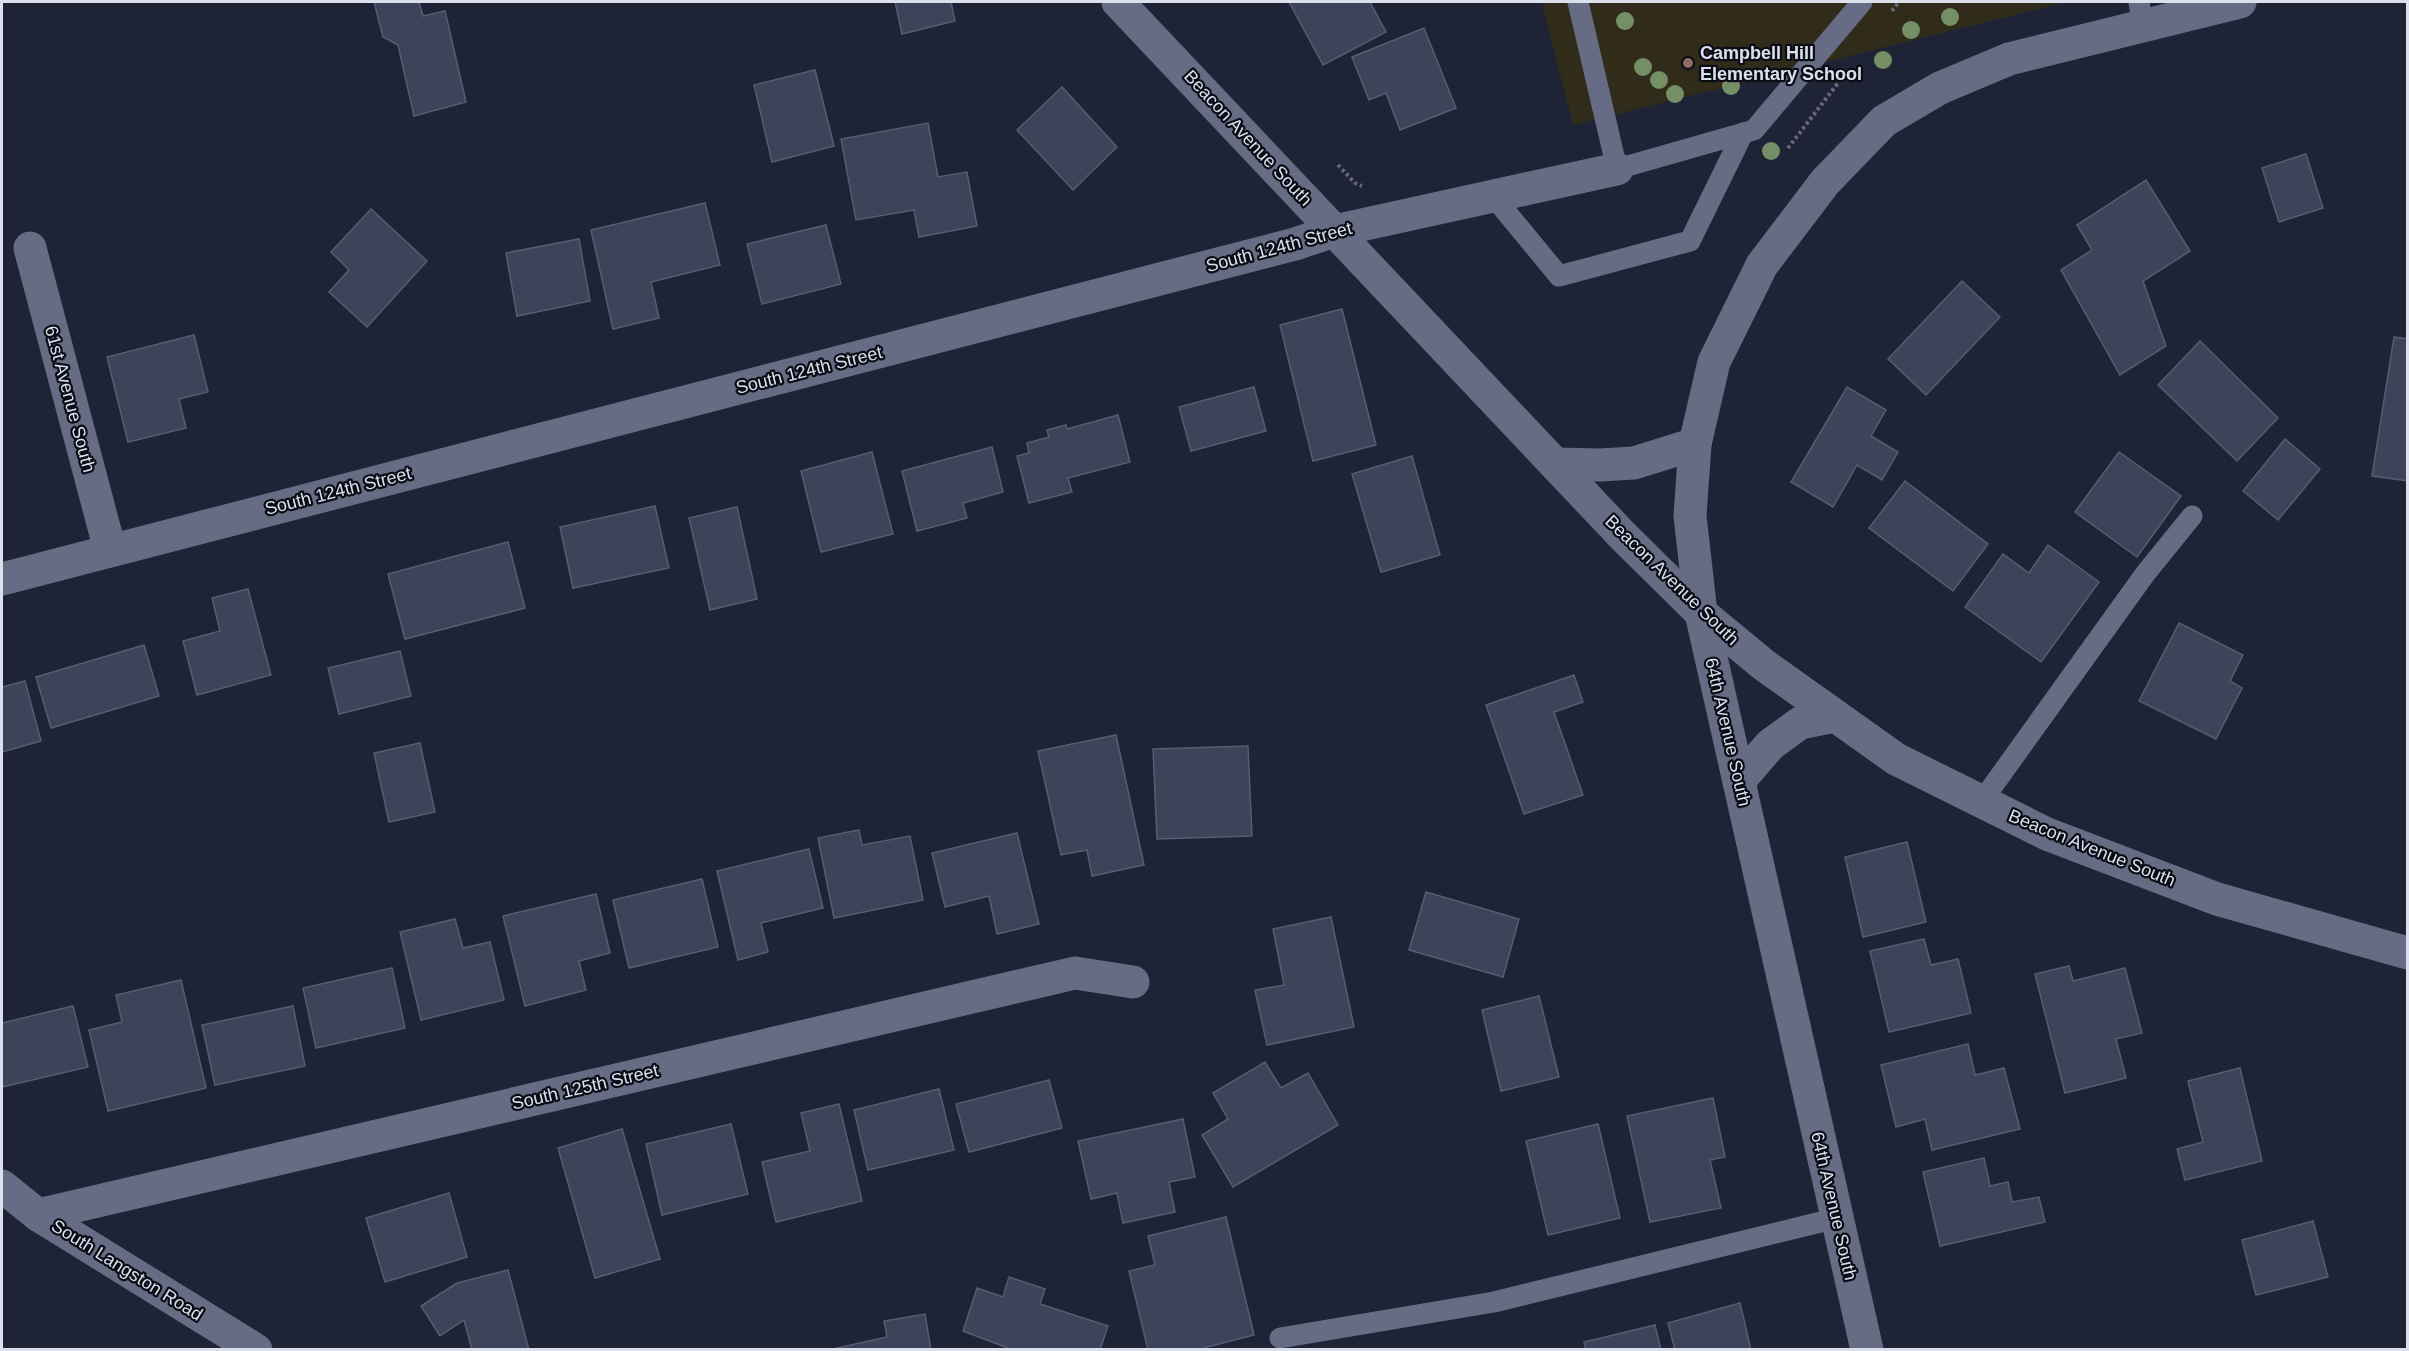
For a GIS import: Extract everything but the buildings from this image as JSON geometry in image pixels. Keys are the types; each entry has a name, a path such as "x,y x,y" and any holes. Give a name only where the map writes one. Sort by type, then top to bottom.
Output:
{"street":[{"name":"Beacon Avenue South","path":"1118,2 1555,464 1701,613 1764,665 1896,759 2047,834 2217,899 2408,952"},
{"path":"2141,14 2240,2"},
{"name":"64th Avenue South","path":"1867,1350 1701,613 1690,516 1695,444 1714,362 1762,265 1825,182 1884,121 1940,88 2009,59 2141,14"},
{"name":"South 124th Street","path":"2,579 1295,244 1334,231 1617,169"},
{"name":"61st Avenue South","path":"30,248 110,550"},
{"path":"1555,464 1634,463 1695,444"},
{"path":"1739,781 1770,745 1800,723 1835,716"},
{"name":"South 125th Street","path":"38,1215 1075,973 1133,982"},
{"name":"South Langston Road","path":"2,1186 38,1215 256,1350"}],"lane":[{"path":"1578,2 1617,169 1754,130 1862,2"},
{"path":"1493,196 1559,276 1690,241 1743,133"},
{"path":"1982,801 2145,574 2192,516"},
{"path":"1280,1338 1494,1302 1837,1218"}],"shaded area":[{"name":"Campbell Hill Elementary School","path":"1542,2 2066,2 1573,125"}],"place":[{"name":"Campbell Hill Elementary School","path":"1688,63"}]}
